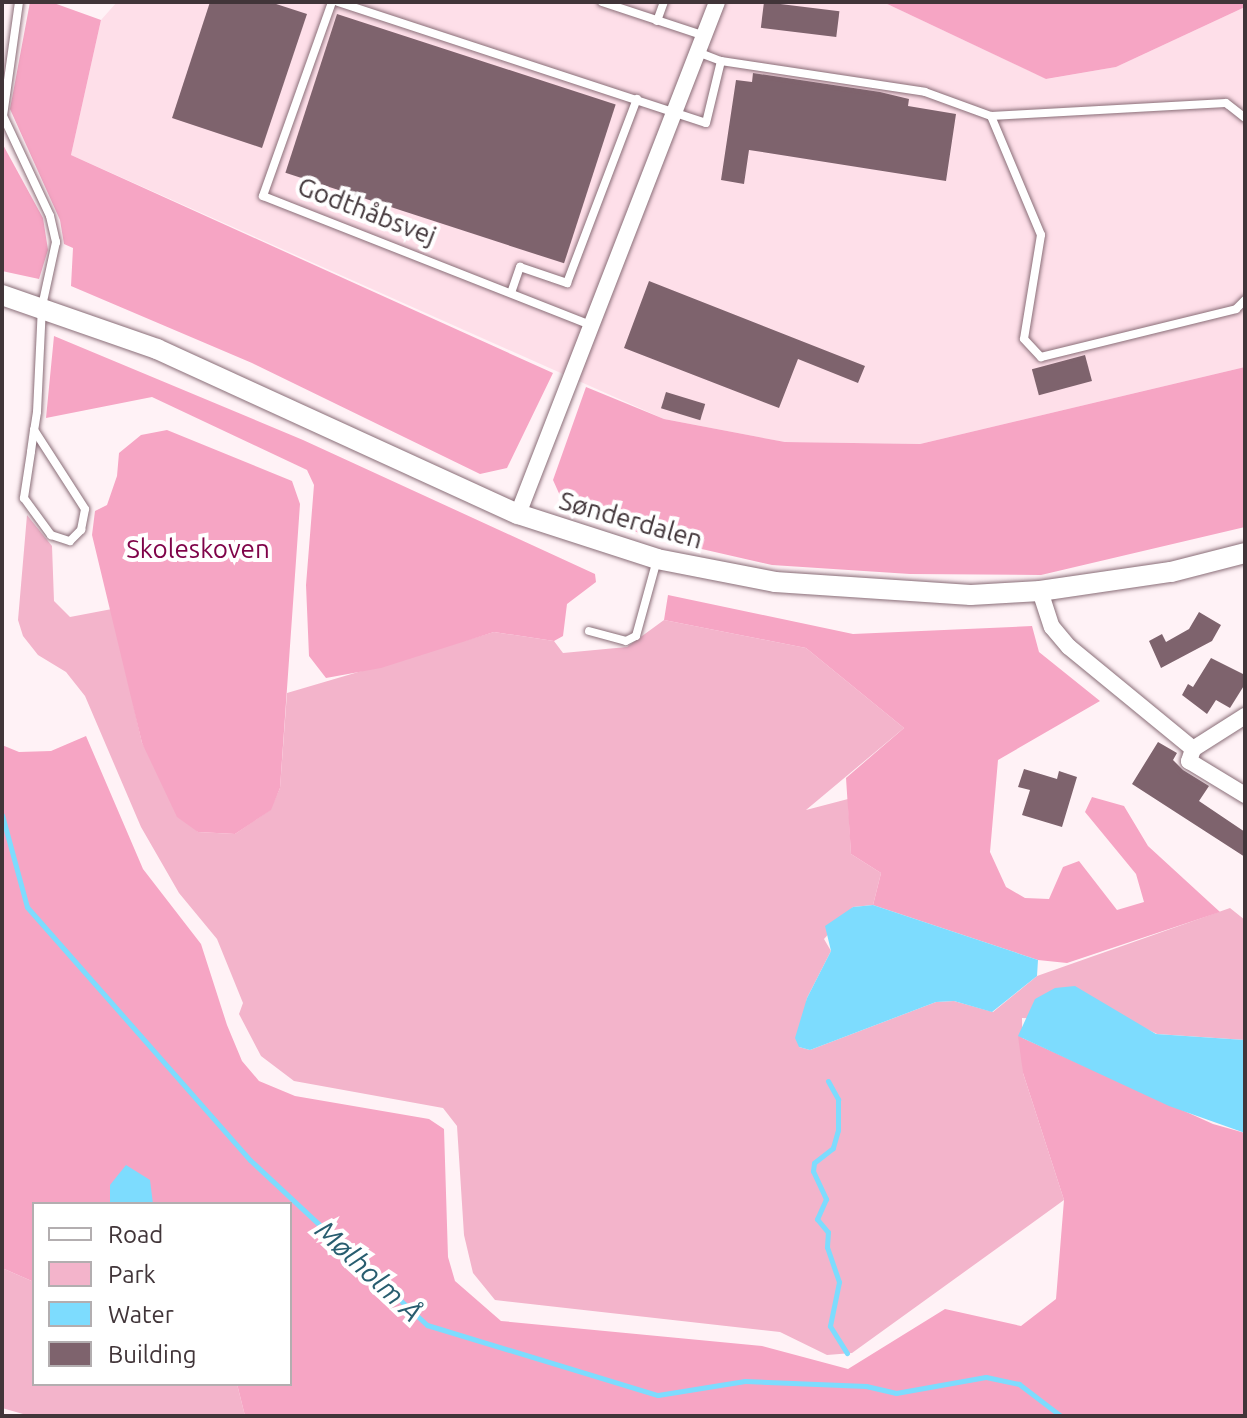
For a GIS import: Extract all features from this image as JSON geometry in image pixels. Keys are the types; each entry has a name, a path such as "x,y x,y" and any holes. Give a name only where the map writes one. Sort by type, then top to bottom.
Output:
{"street":[{"path":"518,514 703,45 717,2"},
{"name":"Sønderdalen","path":"2,295 42,306 157,349 518,514 657,559 775,582 892,594 1040,591 1171,572 1245,553"},
{"path":"1040,591 1052,627 1069,647 1193,749"},
{"path":"1245,716 1193,749 1189,761 1245,795"}],"lane":[{"path":"19,2 3,116 50,216 56,242 42,306 34,430 24,498 51,535 70,541 81,530 85,509 34,430"},
{"name":"Godthåbsvej","path":"332,2 263,196 592,325"},
{"path":"338,2 706,123 721,61"},
{"path":"602,2 657,21 703,45 721,61 925,92 991,116 1226,103 1245,118"},
{"path":"657,21 664,2"},
{"path":"511,293 520,267 567,283 637,99"},
{"path":"991,116 1041,235 1024,339 1041,357 1236,309 1245,300"},
{"path":"589,631 626,641 636,636 657,559"}],"shaded area":[{"path":"117,2 883,2 1047,79 1116,67 1245,7 1245,367 920,444 785,442 664,419 71,155 101,20"}],"green space":[{"path":"30,2 51,2 101,20 71,155 553,373 507,468 480,474 252,363 71,286 73,248 64,244 60,220 10,109"},
{"path":"883,2 1245,2 1245,7 1116,67 1046,79"},
{"path":"2,143 43,218 48,250 39,279 2,271"},
{"path":"54,336 303,440 595,574 596,582 567,604 563,636 554,641 494,632 381,668 326,678 309,656 306,585 314,485 307,470 152,397 46,418"},
{"path":"1245,367 1245,527 1041,575 910,574 772,565 658,539 566,509 553,480 586,387 664,419 785,442 920,444"},
{"name":"Skoleskoven","path":"167,430 292,481 300,504 280,788 271,810 235,834 198,832 177,817 142,743 92,535 95,511 107,505 117,476 119,453 141,435"},
{"path":"27,515 52,546 54,601 70,617 112,609 142,743 198,832 235,834 270,810 280,788 287,693 494,632 554,641 563,653 627,647 664,620 806,648 904,728 806,810 848,799 851,854 881,873 873,905 853,907 824,939 831,951 807,998 799,1047 810,1050 936,1002 954,1001 993,1012 1037,976 1230,908 1245,920 1245,1040 1157,1034 1132,1022 1022,1018 1023,1073 1064,1200 852,1353 827,1355 780,1332 495,1300 473,1273 464,1235 457,1126 443,1108 294,1081 261,1056 239,1014 243,1003 217,939 179,893 141,827 85,696 66,672 38,655 23,636 18,620"},
{"path":"668,595 853,634 1032,626 1039,652 1100,701 998,760 990,852 1006,887 1025,898 1049,899 1063,867 1079,861 1117,910 1144,902 1136,874 1085,812 1092,797 1124,806 1148,846 1220,912 1067,963 1038,960 873,905 881,873 851,854 846,778 904,728 806,648 664,620"},
{"path":"86,736 143,869 201,944 242,1061 259,1081 295,1096 429,1119 444,1129 448,1257 455,1281 501,1321 762,1346 848,1369 945,1309 1021,1326 1056,1299 1064,1200 1023,1073 1018,1036 1213,1124 1245,1133 1245,1416 245,1416 238,1386 292,1386 292,1202 32,1202 32,1281 2,1268 2,745 19,752 51,751"},
{"path":"2,1268 32,1281 32,1386 238,1386 245,1416 30,1416 2,1408"}],"water":[{"path":"873,905 1038,960 1037,976 992,1012 954,1001 936,1002 810,1050 799,1047 795,1038 807,998 831,951 825,926 853,907"},
{"path":"1075,986 1156,1034 1245,1040 1245,1133 1169,1106 1018,1036 1035,999 1055,988"},
{"path":"126,1165 150,1180 153,1202 110,1202 110,1185"}],"building":[{"path":"210,2 270,2 307,14 262,148 172,118"},
{"path":"764,2 839,11 836,37 761,28"},
{"path":"337,14 616,105 564,263 285,173"},
{"path":"753,73 880,92 909,99 908,106 956,114 946,181 749,150 744,184 721,180 736,80 752,82"},
{"path":"649,281 865,366 858,383 798,359 779,408 624,348"},
{"path":"1085,355 1092,381 1039,395 1032,369"},
{"path":"666,392 705,404 700,420 661,408"},
{"path":"1199,612 1221,625 1212,641 1161,668 1149,641 1162,634 1166,642 1189,629"},
{"path":"1211,658 1245,675 1245,684 1230,708 1216,700 1207,714 1182,695 1188,684 1193,687"},
{"path":"1158,742 1177,753 1173,760 1183,770 1209,786 1199,801 1245,832 1245,857 1132,784"},
{"path":"1024,769 1057,779 1059,771 1077,777 1062,827 1022,815 1030,790 1018,787"}],"waterway":[{"name":"Mølholm Å","path":"2,815 27,907 250,1160 427,1325 658,1395 745,1381 866,1386 896,1393 986,1377 1019,1384 1061,1416"},
{"path":"828,1081 838,1099 838,1130 833,1148 814,1163 813,1171 826,1199 817,1219 828,1232 827,1247 839,1282 830,1326 847,1353"}]}
